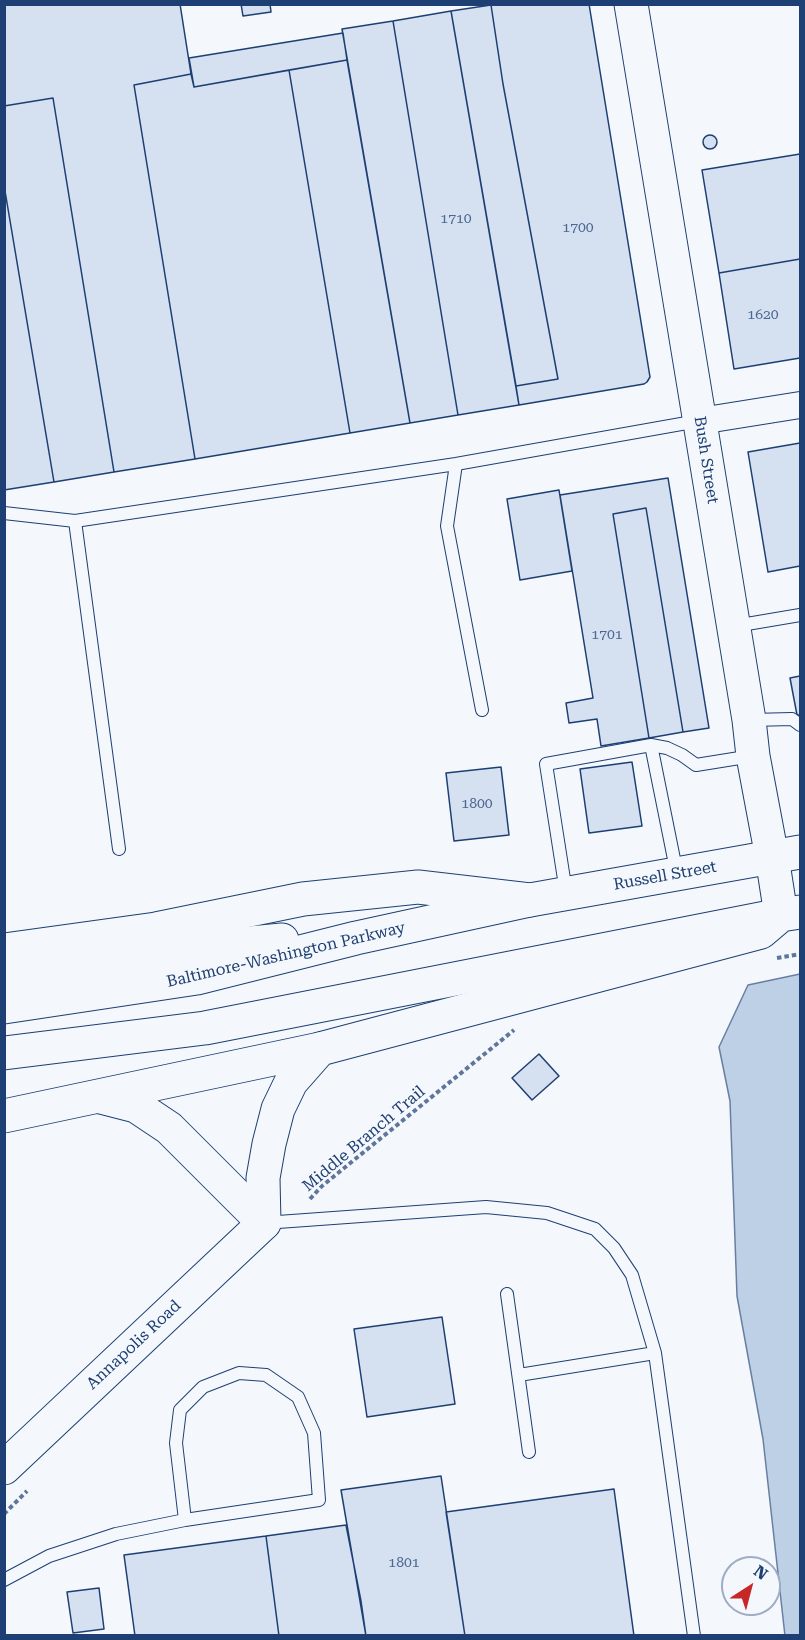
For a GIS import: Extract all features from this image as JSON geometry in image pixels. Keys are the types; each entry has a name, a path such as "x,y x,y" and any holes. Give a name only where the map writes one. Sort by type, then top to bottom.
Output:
{"main road":[{"name":"Bush Street","path":"631,4 734,627 753,756 786,854 791,914"},
{"name":"Russell Street","path":"530,900 786,854"},
{"path":"4,950 156,929 303,899 418,886 530,900"},
{"name":"Baltimore-Washington Parkway","path":"4,1007 197,978 356,938 530,900"},
{"path":"4,1116 320,1049 761,932 791,914"},
{"path":"4,1053 205,1028 791,914"},
{"path":"4,976 188,949 284,940 356,938"},
{"path":"277,1222 263,1178 269,1144 278,1109 291,1082 320,1049"},
{"path":"96,1096 136,1106 169,1128 277,1222"},
{"name":"Annapolis Road","path":"4,1468 277,1222"}],"street":[{"path":"700,421 801,405"}],"lane":[{"path":"4,513 75,521 456,464 700,421"},
{"path":"456,464 447,526 482,710"},
{"path":"75,521 119,849"},
{"path":"734,627 801,615"},
{"path":"749,720 792,719 801,725"},
{"path":"651,746 677,874"},
{"path":"566,893 546,764 651,746 667,748 696,765 753,756"},
{"path":"277,1222 486,1207 547,1213 595,1229 614,1248 632,1275 655,1353 694,1635"},
{"path":"507,1294 529,1452"},
{"path":"519,1375 655,1353"},
{"path":"4,1580 49,1556 116,1534 185,1520 319,1500 314,1433 298,1397 266,1375 239,1373 203,1387 180,1410 176,1443 185,1520"}],"path":[{"path":"770,960 801,954"},
{"name":"Middle Branch Trail","path":"277,1222 521,1024"},
{"path":"4,1514 30,1489"}],"water":[{"path":"800,974 800,1635 785,1636 781,1600 781,1556 776,1556 763,1439 737,1296 730,1101 719,1047 748,985"}],"building":[{"path":"4,4 180,4 191,74 134,85 195,459 114,472 53,98 4,106"},
{"path":"241,4 270,4 271,12 243,16"},
{"path":"589,4 650,377 644,384 519,405 516,386 558,379 503,84 491,5"},
{"path":"491,5 503,84 558,379 516,386 451,11"},
{"path":"451,11 519,405 458,415 393,21"},
{"path":"393,21 458,415 410,423 342,29"},
{"path":"343,33 347,60 194,87 189,58"},
{"path":"347,60 410,423 350,433 289,70"},
{"path":"289,70 350,433 195,459 134,85 191,74 194,87"},
{"path":"53,98 114,472 54,482 4,185 4,106"},
{"path":"710,135 715,137 717,142 715,147 710,149 705,147 703,142 705,137"},
{"path":"800,154 800,259 719,273 702,170"},
{"path":"4,185 54,482 4,490"},
{"path":"800,259 800,358 734,369 719,273"},
{"path":"800,443 800,566 768,572 748,452"},
{"path":"668,478 709,728 683,732 646,508 613,514 649,738 601,746 597,719 569,723 566,703 593,698 560,495"},
{"path":"559,490 572,571 520,580 507,499"},
{"path":"646,508 683,732 649,738 613,514"},
{"path":"800,676 800,715 797,715 790,678"},
{"path":"632,762 642,826 589,833 580,769"},
{"path":"501,767 509,835 454,841 446,773"},
{"path":"539,1054 559,1076 532,1100 512,1078"},
{"path":"442,1317 455,1404 367,1417 354,1329"},
{"path":"441,1476 465,1636 366,1636 341,1490"},
{"path":"614,1489 634,1636 465,1636 446,1512"},
{"path":"346,1525 366,1636 279,1636 266,1536"},
{"path":"266,1536 279,1636 135,1636 124,1555"},
{"path":"99,1588 104,1629 73,1633 67,1592"}]}
